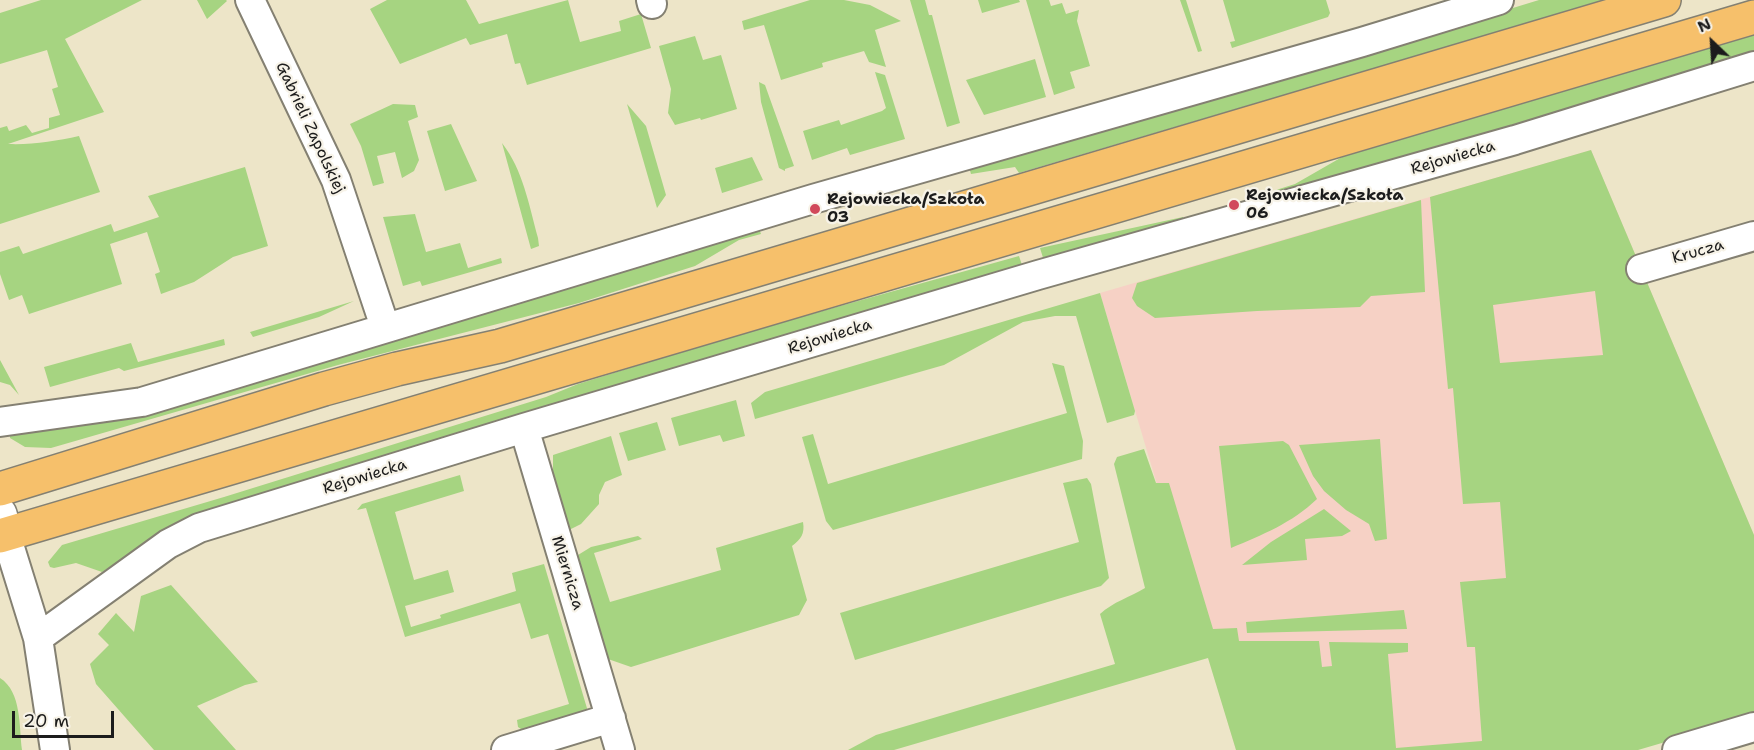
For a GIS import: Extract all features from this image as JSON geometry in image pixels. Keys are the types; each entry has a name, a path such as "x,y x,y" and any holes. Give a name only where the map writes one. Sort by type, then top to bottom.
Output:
{"highway":[{"path":"0,489 324,389 397,369 512,343 1664,0"},
{"path":"2,528 1754,17"}],"street":[{"name":"Gabrieli Zapolskiej","path":"250,0 336,180 385,327"},
{"path":"0,422 142,402 385,327 930,165 1362,42 1499,0"},
{"name":"Rejowiecka","path":"38,638 168,544 192,531 524,428 1038,275 1515,140 1754,66"},
{"name":"Krucza","path":"1641,269 1754,236"},
{"name":"Miernicza","path":"524,428 620,750"},
{"path":"2,528 38,638 55,750"},
{"path":"506,750 611,718"},
{"path":"1677,750 1754,727"}],"shaded area":[{"path":"1591,150 1754,535 1612,750 1236,750 1100,293"}],"green space":[{"path":"41,0 142,0 65,39 104,112 8,144 44,142 79,136 100,192 0,224 0,128 7,126 9,131 26,125 32,133 49,128 49,118 60,115 52,89 58,87 47,50 0,64 0,13"},
{"path":"197,0 226,0 227,1 207,19"},
{"path":"387,0 466,0 479,24 568,0 580,42 621,31 619,21 641,14 651,48 527,85 520,63 515,64 507,34 470,45 466,38 400,64 370,9"},
{"path":"810,0 844,0 870,5 901,21 875,30 886,67 869,62 864,51 822,63 823,67 781,80 764,25 744,30 742,21"},
{"path":"910,0 925,0 929,15 932,15 960,123 947,127"},
{"path":"978,0 1019,0 1020,2 982,13"},
{"path":"1026,0 1049,0 1051,6 1062,3 1066,14 1079,10 1077,21 1090,66 1070,72 1075,88 1054,95"},
{"path":"1180,0 1186,0 1202,51 1198,52"},
{"path":"1223,0 1326,0 1330,13 1328,17 1232,48 1230,42 1235,41"},
{"path":"1539,0 1606,0 1019,173 1015,167 971,174 969,167"},
{"path":"1754,35 1754,56 1278,196 1276,190 1295,184 1349,153"},
{"path":"695,36 703,60 721,55 737,109 675,125 668,113 671,89 659,46"},
{"path":"1035,59 1046,97 984,115 966,80"},
{"path":"875,72 885,75 905,139 850,155 847,148 812,160 803,131 839,120 841,125 886,108"},
{"path":"759,82 765,85 794,166 785,171 779,168 761,102"},
{"path":"393,104 415,105 418,117 408,121 419,160 414,171 402,178 395,152 377,156 384,183 373,186 361,146 350,124"},
{"path":"627,104 646,126 666,195 657,208"},
{"path":"451,124 477,181 445,191 427,131"},
{"path":"502,143 520,176 528,201 539,246 531,249"},
{"path":"1591,150 1754,535 1754,716 1638,750 1236,750 1208,658 894,750 848,750 876,735 1115,664 1100,614 1145,588 1114,464 1117,457 1144,449 1156,483 1169,483 1213,629 1237,628 1239,641 1319,641 1322,667 1332,666 1329,642 1408,643 1408,652 1388,654 1396,748 1482,741 1475,647 1467,647 1460,582 1506,578 1500,502 1463,504 1453,388 1448,389 1430,197","holes":["1595,291 1603,355 1500,363 1493,305"]},
{"path":"752,157 763,180 722,193 715,168"},
{"path":"245,167 268,246 233,257 194,282 161,294 155,274 160,272 147,232 110,244 122,284 29,314 22,295 9,300 0,274 0,252 19,246 23,254 111,224 114,232 159,217 148,196"},
{"path":"1421,200 1425,292 1371,296 1360,307 1155,318 1137,306 1132,298 1137,283"},
{"path":"415,214 426,252 460,243 468,268 501,258 502,263 422,286 420,281 403,286 383,217"},
{"path":"1183,217 1184,224 1044,261 1040,248"},
{"path":"758,226 761,234 739,240 695,266 579,303 338,365 51,448 25,447 10,438 10,433"},
{"path":"1019,256 1023,268 807,333 593,392 185,519 102,572 76,563 54,568 50,567 48,562 62,545 546,397 578,384 740,334"},
{"path":"1100,293 1135,411 1134,415 1107,423 1076,316 1055,316 1023,322 944,365 755,419 751,403 765,392"},
{"path":"354,301 319,317 253,337 250,332"},
{"path":"224,339 225,345 124,371 119,368 50,387 44,367 131,343 138,362"},
{"path":"0,360 19,395 10,385 0,382"},
{"path":"1052,363 1064,366 1083,441 1082,459 833,530 826,521 802,437 813,434 828,484 1067,413"},
{"path":"736,400 745,436 723,442 720,435 679,446 671,418"},
{"path":"657,422 666,450 628,461 619,433"},
{"path":"611,436 622,475 605,482 599,495 599,504 581,524 569,530 553,478 553,455"},
{"path":"1380,439 1387,539 1375,541 1369,524 1346,510 1324,491 1313,476 1299,445"},
{"path":"1283,441 1289,445 1317,499 1287,522 1231,548 1219,446"},
{"path":"460,475 464,491 395,512 414,580 448,570 454,592 405,606 411,627 441,618 440,615 516,591 512,573 544,564 589,715 527,733 518,727 517,720 569,704 548,634 531,639 520,603 405,637 366,508 357,510 362,504"},
{"path":"1087,478 1091,484 1109,578 1101,586 855,660 840,613 1079,542 1063,483"},
{"path":"1324,509 1351,531 1342,536 1305,539 1307,560 1242,565 1271,542"},
{"path":"803,522 802,536 792,546 807,600 799,615 631,667 608,659 578,555 591,547 638,536 642,539 594,553 610,602 721,570 716,548"},
{"path":"171,585 258,682 245,685 197,706 236,750 154,750 96,684 90,664 109,645 98,634 116,613 134,632 141,596"},
{"path":"1404,610 1407,629 1247,633 1246,622"},
{"path":"0,678 7,684 16,701 22,750 0,750"}],"place":[{"name":"Rejowiecka/Szkoła 06","path":"1234,205"},
{"name":"Rejowiecka/Szkoła 03","path":"815,209"}]}
